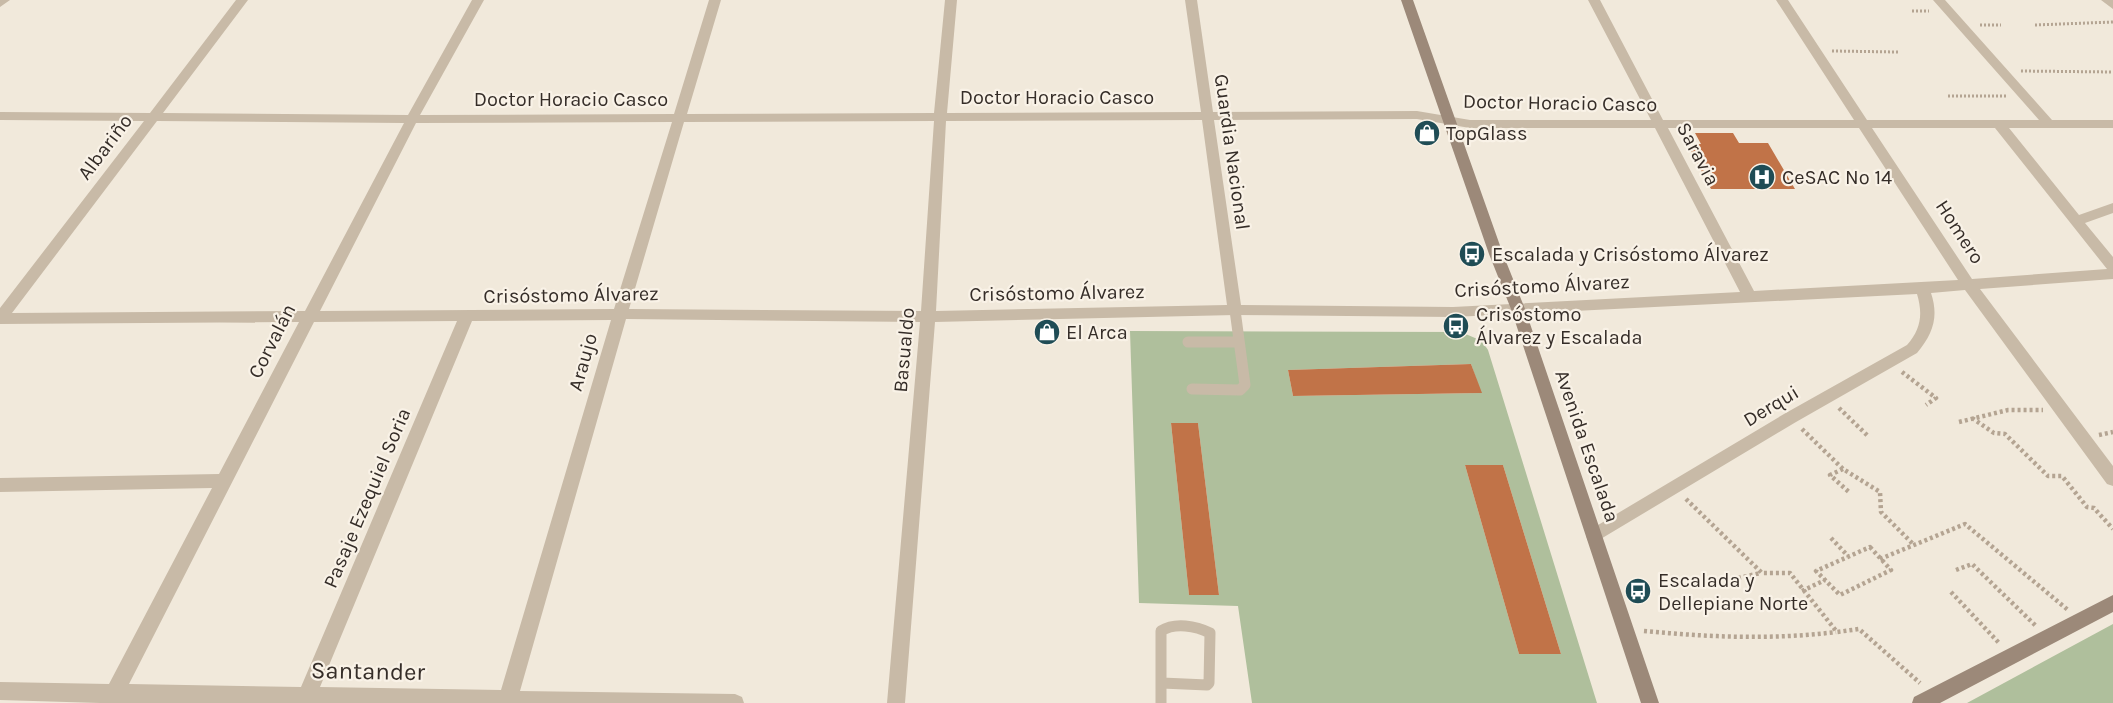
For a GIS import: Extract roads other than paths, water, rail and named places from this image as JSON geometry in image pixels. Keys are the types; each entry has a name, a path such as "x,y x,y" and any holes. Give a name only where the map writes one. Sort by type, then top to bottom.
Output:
{"main road":[{"name":"Avenida Escalada","path":"1407,0 1496,254 1518,309 1650,703"},
{"path":"1928,699 2113,603"}],"street":[{"path":"0,4 4,0"},
{"name":"Albariño","path":"0,319 242,0"},
{"name":"Corvalán","path":"112,698 412,118 477,0"},
{"name":"Araujo","path":"508,701 620,314 715,0"},
{"name":"Basualdo","path":"896,703 928,317 940,117 951,0"},
{"name":"Guardia Nacional","path":"1191,0 1235,310"},
{"name":"Saravia","path":"1594,0 1749,295"},
{"name":"Homero","path":"1782,0 1968,284 2113,479"},
{"path":"1939,0 2049,124"},
{"path":"2107,0 2113,6"},
{"name":"Doctor Horacio Casco","path":"0,116 678,118 1417,114 1470,124 2113,124"},
{"path":"1999,124 2074,221 2113,267"},
{"path":"2074,221 2113,208"},
{"name":"Crisóstomo Álvarez","path":"0,319 620,314 928,317 1235,310 1453,312 1749,295 1922,288 2113,274"},
{"name":"Derqui","path":"1594,536 1912,349 1924,336 1929,319 1928,302 1922,288"},
{"name":"Pasaje Ezequiel Soria","path":"307,695 466,316"},
{"path":"0,485 226,481"},
{"name":"Santander","path":"0,691 112,698 307,695 508,701 735,703"}],"lane":[{"path":"1192,389 1240,390 1245,385 1235,310"},
{"path":"1188,342 1239,342"},
{"path":"1161,703 1161,631 1163,627 1181,627 1210,633 1209,683 1207,685 1162,683"}],"place":[{"name":"TopGlass","path":"1427,133"},
{"name":"CeSAC Nº 14","path":"1762,177"},
{"name":"Escalada y Crisóstomo Álvarez","path":"1472,254"},
{"name":"Crisóstomo Álvarez y Escalada","path":"1456,326"},
{"name":"El Arca","path":"1047,332"},
{"name":"Escalada y Dellepiane Norte","path":"1638,591"}]}
